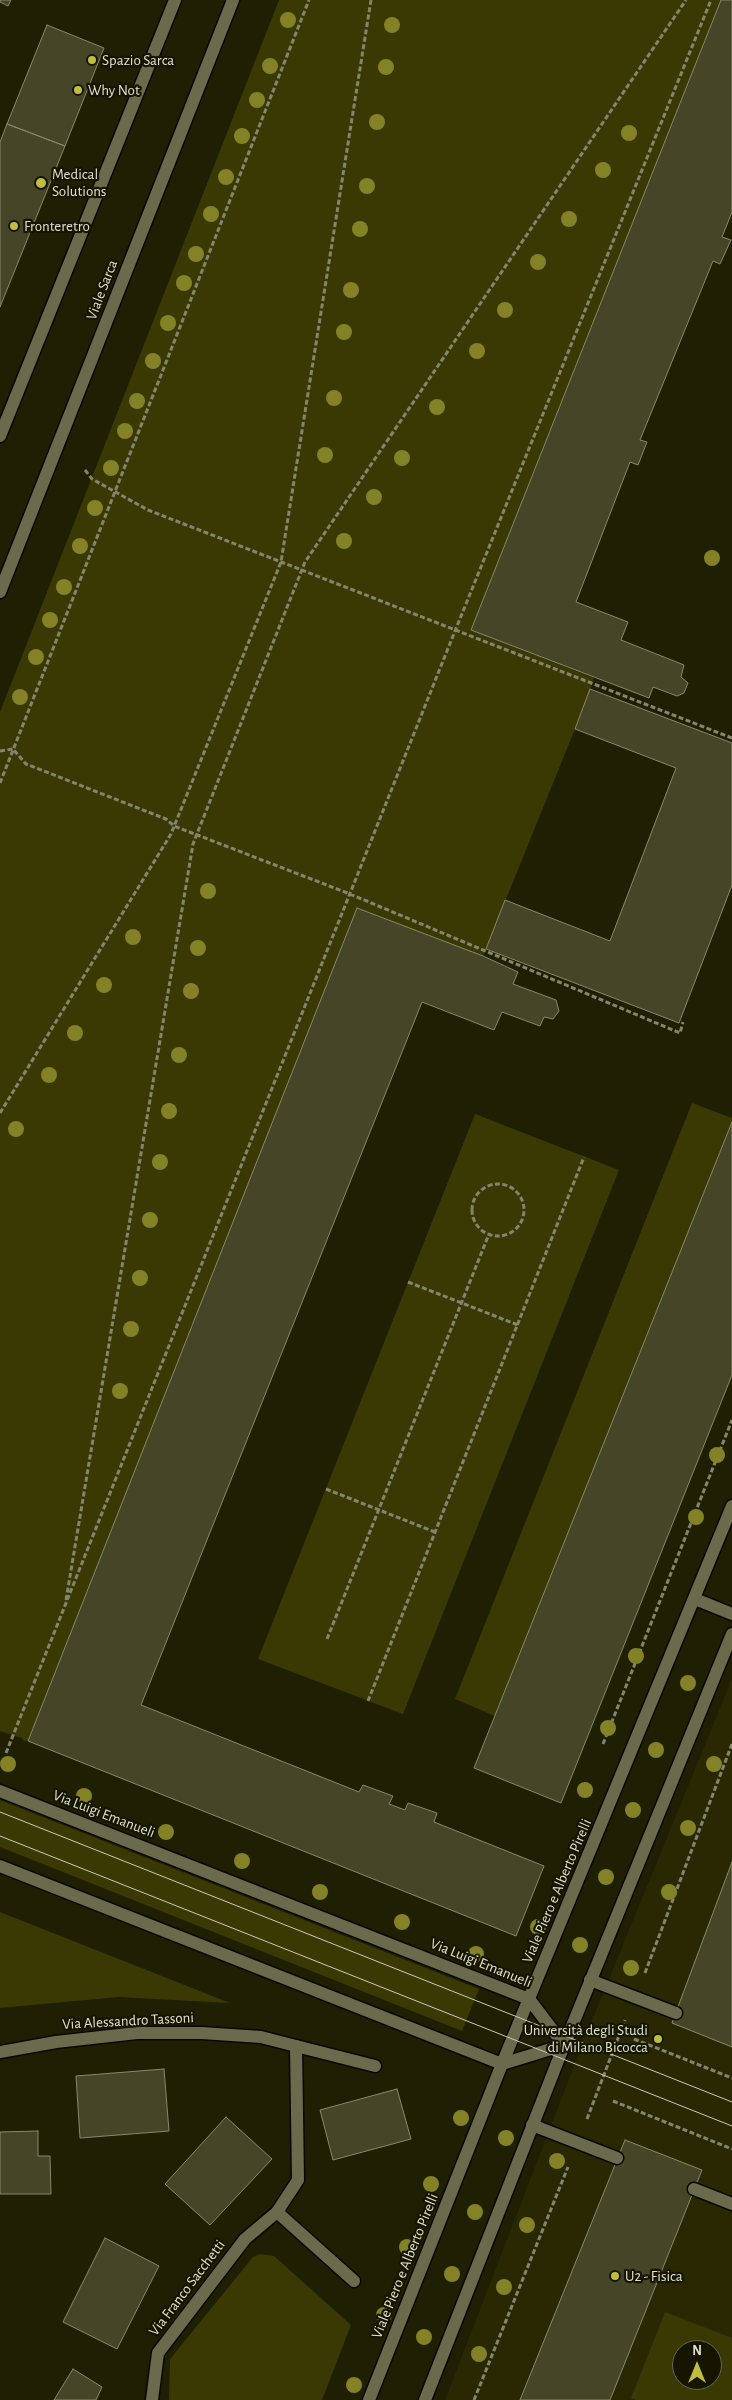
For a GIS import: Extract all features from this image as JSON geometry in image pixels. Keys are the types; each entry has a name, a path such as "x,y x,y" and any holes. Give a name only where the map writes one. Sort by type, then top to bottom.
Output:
{"street":[{"path":"0,436 175,0"},
{"name":"Viale Sarca","path":"0,592 233,0"},
{"name":"Viale Piero e Alberto Pirelli","path":"369,2400 502,2064 732,1506"},
{"path":"695,1599 732,1614"},
{"path":"426,2400 532,2125 732,1634"},
{"name":"Via Luigi Emanueli","path":"0,1791 529,1999 564,2045"},
{"path":"0,1866 502,2064 564,2045"},
{"path":"590,1980 676,2013"},
{"name":"Via Alessandro Tassoni","path":"0,2052 56,2042 137,2034 202,2033 261,2037 376,2066"},
{"name":"Via Franco Sacchetti","path":"152,2400 158,2353 245,2239 278,2212 298,2180 296,2046"},
{"path":"532,2125 617,2158"},
{"path":"694,2189 732,2204"},
{"path":"278,2212 354,2281"}],"path":[{"path":"0,783 309,0"},
{"path":"0,1113 172,834 281,562 371,0"},
{"path":"65,1608 196,835 305,562 686,0"},
{"path":"6,1753 455,631 711,0"},
{"path":"84,470 92,479 148,510 732,738"},
{"path":"0,751 13,749"},
{"path":"13,749 26,764 166,819 174,826 196,835 350,894 680,1032 683,1022"},
{"path":"368,1701 584,1157"},
{"path":"504,1184 514,1190 522,1200 522,1218 511,1232 500,1235 488,1234 481,1230 473,1218 474,1200 485,1187 504,1184"},
{"path":"327,1639 488,1234"},
{"path":"408,1282 518,1324"},
{"path":"599,1753 732,1420"},
{"path":"326,1488 435,1532"},
{"path":"586,2120 636,1997 732,1744"},
{"path":"634,2038 732,2078"},
{"path":"613,2101 732,2149"},
{"path":"474,2400 566,2171"}],"shaded area":[{"path":"279,0 721,0 471,630 594,678 575,729 483,956 357,909 28,1741 24,1741 22,1738 0,1731 0,712"},
{"path":"692,1103 732,1118 732,1122 495,1716 455,1699"},
{"path":"475,1114 619,1170 403,1714 258,1659"},
{"name":"Università degli Studi di Milano Bicocca","path":"732,1679 732,2400 445,2400 588,2030"},
{"path":"0,1800 479,1989 462,2031 0,1847"},
{"path":"0,1912 230,2003 118,1997 0,2008"},
{"path":"260,2254 274,2256 351,2325 322,2400 169,2400 170,2359 253,2257"},
{"path":"665,2312 732,2338 732,2400 636,2400 631,2398"}],"building":[{"path":"0,0 11,0 8,6 0,2"},
{"path":"721,0 732,0 732,212 722,237 731,240 720,264 713,261 640,440 647,442 638,465 630,462 576,602 628,622 621,640 684,665 681,677 688,683 684,693 677,696 653,687 649,698 471,630"},
{"path":"47,25 104,48 65,146 7,124"},
{"path":"7,124 65,146 0,307 0,142"},
{"path":"590,689 732,743 732,885 679,1023 486,949 505,900 610,941 676,768 575,729"},
{"path":"357,908 483,956 518,972 513,984 556,1000 559,1011 553,1019 544,1017 540,1026 502,1012 494,1030 422,1002 141,1705 359,1792 363,1785 393,1796 389,1804 405,1810 408,1803 437,1813 434,1822 544,1866 516,1936 28,1741"},
{"path":"732,1122 732,1375 561,1803 474,1768"},
{"path":"732,1862 732,2047 672,2023"},
{"path":"164,2069 169,2131 80,2138 76,2076"},
{"path":"397,2089 411,2139 333,2160 320,2110"},
{"path":"226,2117 272,2159 210,2225 165,2184"},
{"path":"38,2131 38,2156 50,2156 51,2194 0,2194 0,2132"},
{"name":"U2 - Fisica","path":"625,2140 702,2170 610,2400 520,2400"},
{"path":"105,2238 159,2266 117,2349 63,2322"},
{"path":"73,2369 102,2387 96,2400 54,2400"}],"tram line":[{"path":"0,1812 732,2102"},
{"path":"0,1836 732,2126"}],"place":[{"name":"Spazio Sarca","path":"92,60"},
{"name":"Why Not","path":"78,90"},
{"name":"Medical Solutions","path":"41,183"},
{"name":"Fronteretro","path":"14,226"},
{"name":"Università degli Studi di Milano Bicocca","path":"658,2039"},
{"name":"U2 - Fisica","path":"615,2276"}]}
